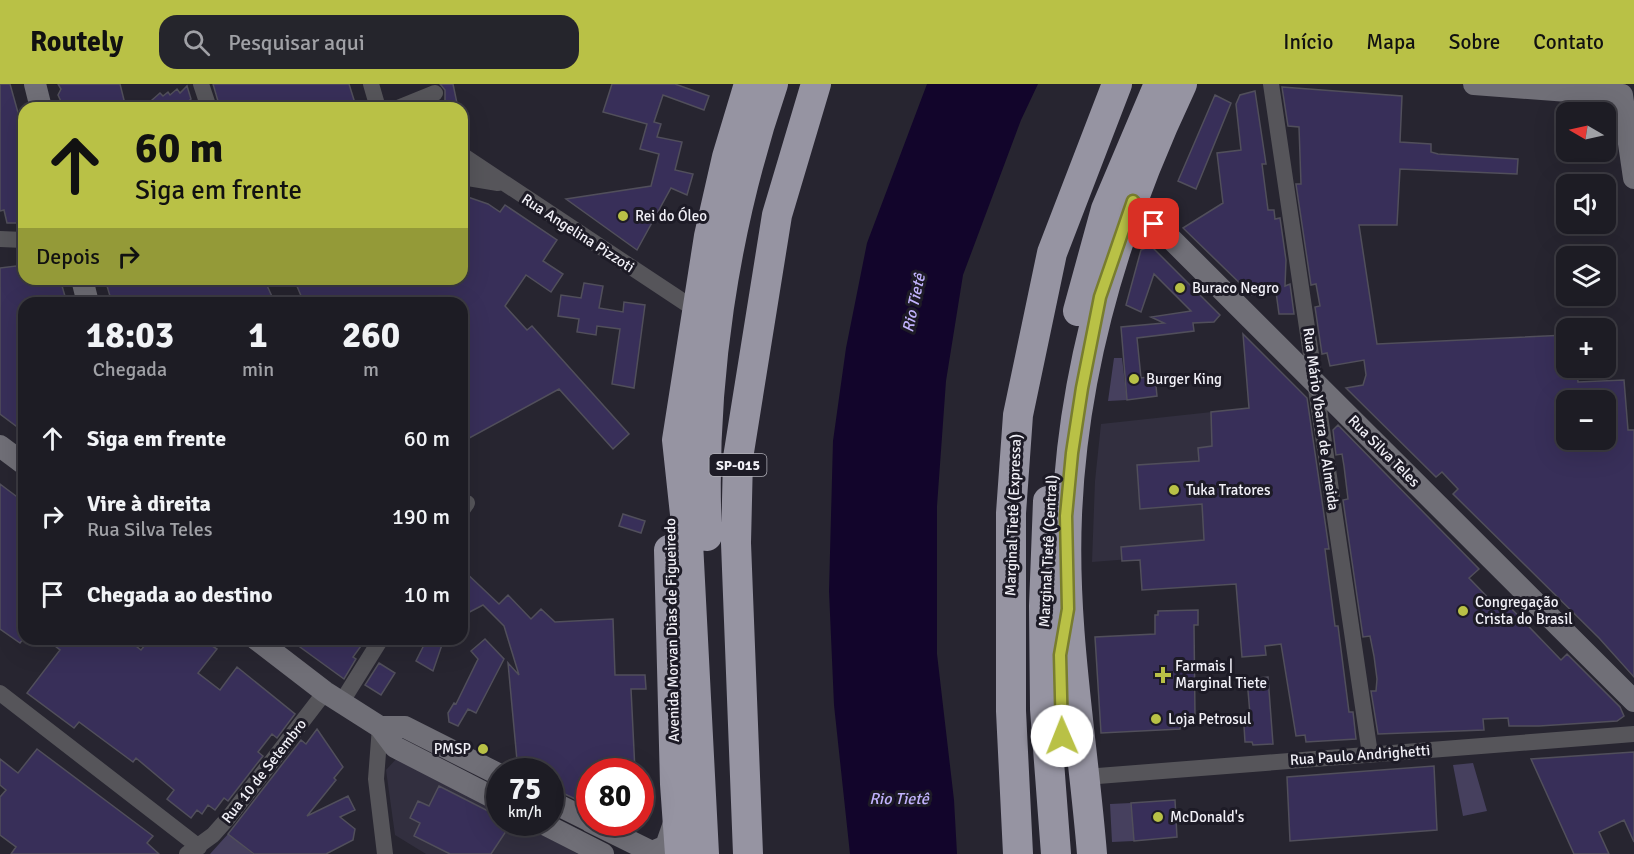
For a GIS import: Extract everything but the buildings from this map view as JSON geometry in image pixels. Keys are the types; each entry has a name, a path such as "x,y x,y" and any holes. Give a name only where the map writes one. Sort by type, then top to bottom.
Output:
{"highway":[{"path":"704,854 688,542 677,440 696,310 727,157 749,84"},
{"path":"720,854 705,503 710,396 720,309 738,203 773,84"},
{"path":"744,405 744,342 762,192 792,84"},
{"name":"SP-015","path":"748,854 736,543 738,458 744,405 777,215 816,84"},
{"name":"Marginal Tietê (Expressa)","path":"1018,854 1011,711 1011,513 1018,415 1052,253 1117,84"},
{"name":"Marginal Tietê (Central)","path":"1056,854 1045,709 1047,505 1061,394 1083,284 1119,205 1158,84"},
{"path":"1092,854 1068,609 1066,516 1082,388 1119,205 1182,84"},
{"path":"1011,711 1020,678 1026,484 1045,376 1068,272 1078,241 1119,205"},
{"name":"Avenida Morvan Dias de Figueiredo","path":"677,440 668,525 675,784 680,854"},
{"path":"1067,854 1060,655 1068,609"}],"street":[{"path":"35,84 40,102"},
{"path":"201,84 207,102"},
{"path":"371,84 377,102"},
{"name":"Rua Mário Ybarra de Almeida","path":"1271,84 1370,754"},
{"path":"1474,84 1628,90 1634,178"},
{"path":"413,102 435,93"},
{"name":"Rua Angelina Pizzoti","path":"468,159 696,310"},
{"path":"468,178 502,183"},
{"name":"Rua Silva Teles","path":"1119,205 1317,384 1634,701"},
{"path":"0,239 18,240"},
{"path":"0,446 18,460"},
{"path":"264,645 333,697 380,727 395,747 486,794"},
{"name":"Rua 10 de Setembro","path":"193,850 229,817 376,645"},
{"path":"0,693 193,850"},
{"path":"380,727 405,727 486,768"},
{"path":"380,727 376,779 385,854"},
{"name":"Rua Paulo Andrighetti","path":"1085,777 1634,734"},
{"path":"619,836 652,852 666,846 677,816"},
{"path":"564,834 603,854"}],"shaded area":[{"path":"1114,358 1122,358 1127,400 1108,401"},
{"name":"Tuka Tratores","path":"1249,408 1260,549 1092,562 1095,481 1101,424"},
{"path":"397,758 486,805 486,836 544,836 578,854 426,854 395,835 386,770"},
{"path":"1473,763 1487,811 1463,816 1453,765"},
{"path":"1131,803 1134,841 1112,842 1110,804"},
{"path":"228,834 253,854 210,854"}],"water":[{"name":"Rio Tietê","path":"927,84 1038,84 1021,120 963,275 946,381 937,506 937,654 954,800 957,854 850,854 834,705 829,591 833,441 846,348 867,243"}],"place":[{"name":"Rei do Óleo","path":"623,216"},
{"name":"Buraco Negro","path":"1180,288"},
{"name":"Burger King","path":"1134,379"},
{"name":"Tuka Tratores","path":"1174,490"},
{"name":"Congregação Crista do Brasil","path":"1463,611"},
{"name":"Farmais | Marginal Tiete","path":"1163,675"},
{"name":"Loja Petrosul","path":"1156,719"},
{"name":"PMSP","path":"483,749"},
{"name":"McDonald's","path":"1158,817"}],"route":[{"path":"1062,736 1060,655 1068,609 1066,516 1072,453 1082,388 1100,297 1133,201 1154,224"}]}
